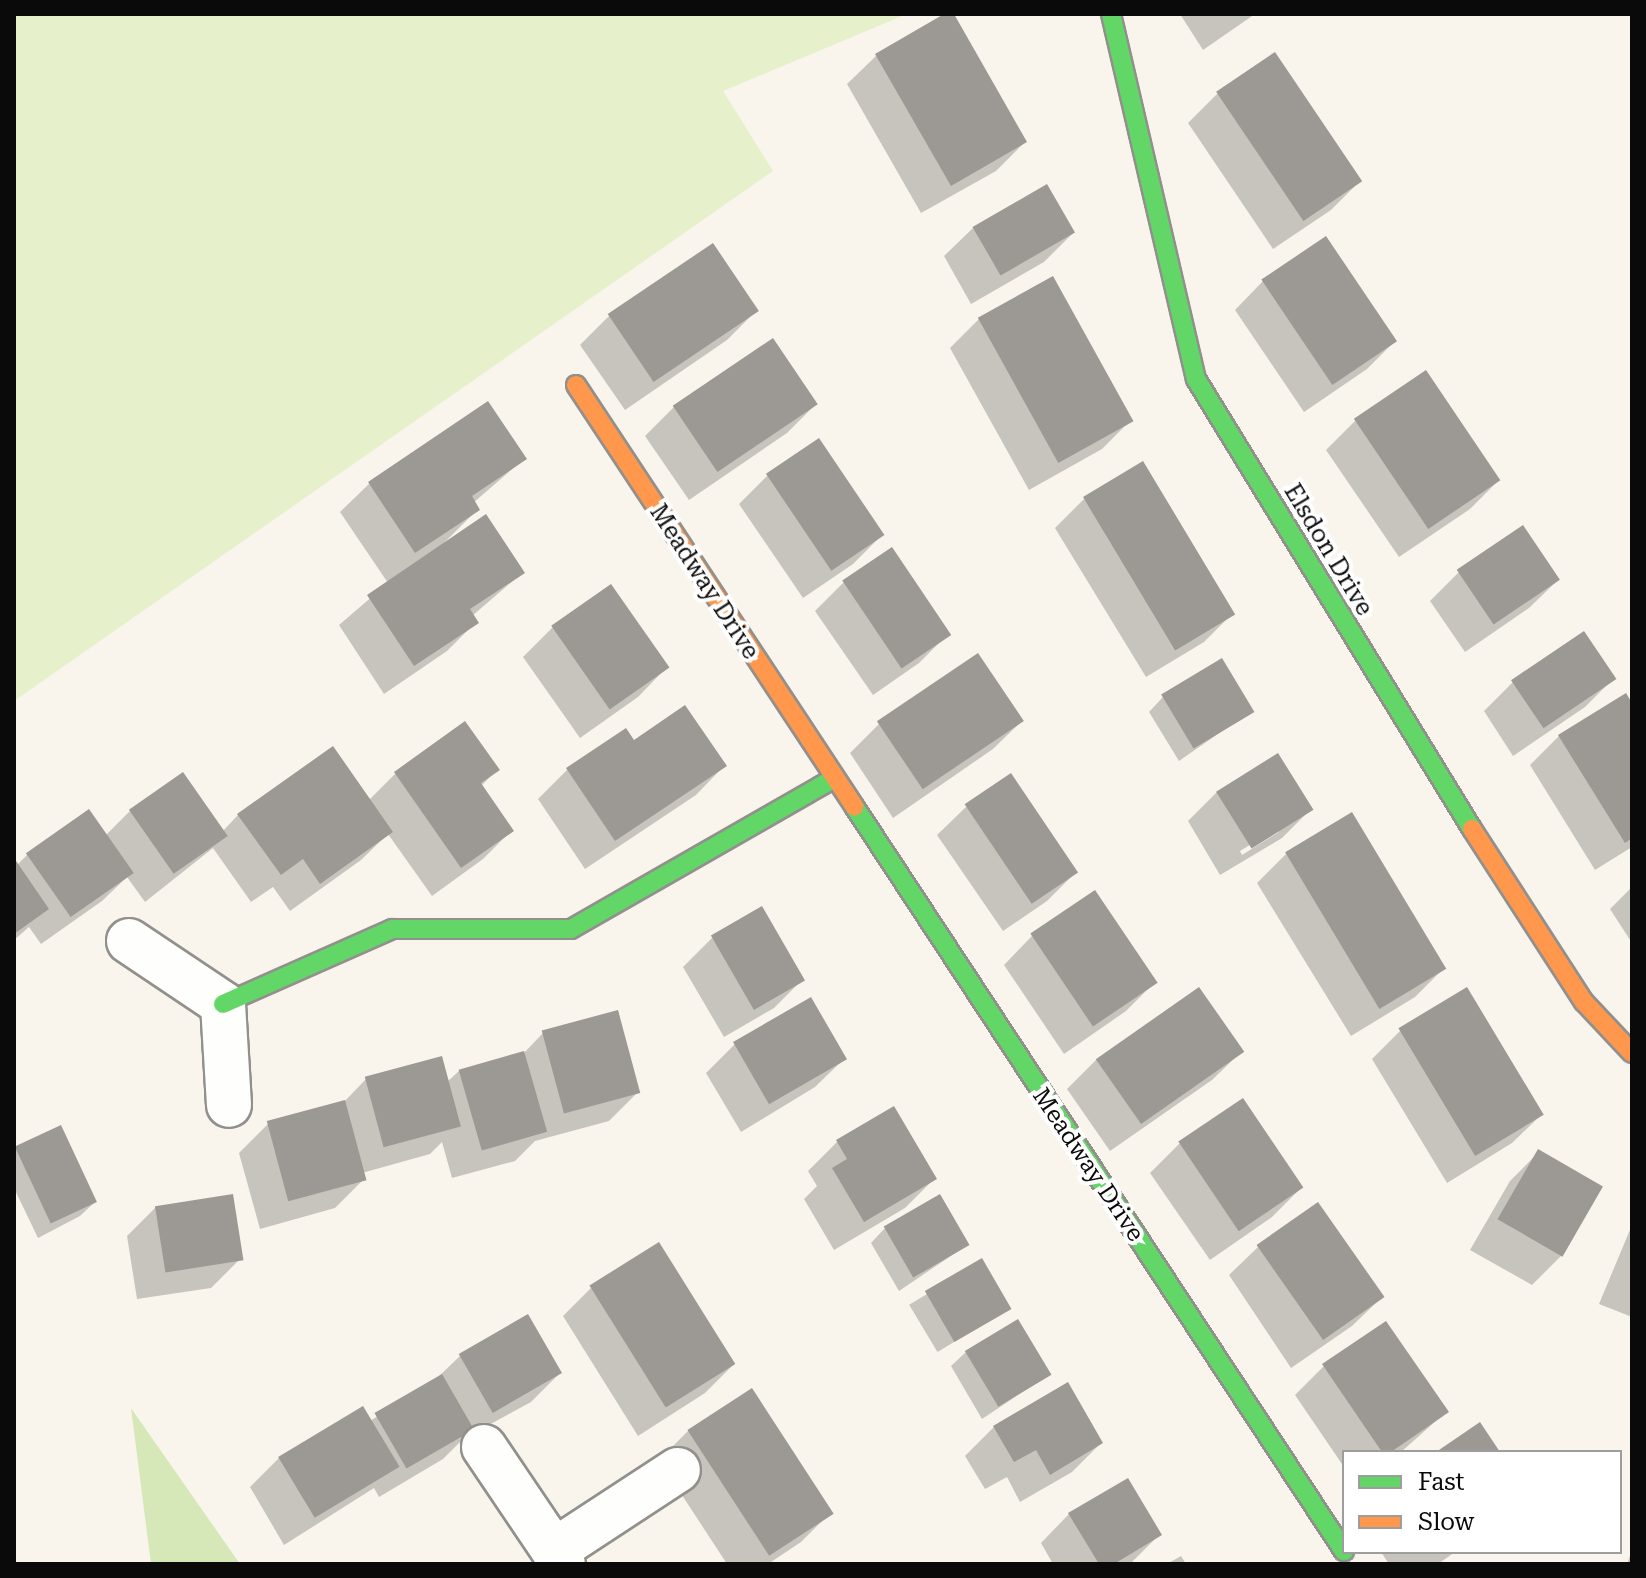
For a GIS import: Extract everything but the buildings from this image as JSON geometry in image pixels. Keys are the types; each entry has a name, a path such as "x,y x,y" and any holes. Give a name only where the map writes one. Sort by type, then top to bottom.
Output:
{"street":[{"name":"Elsdon Drive","path":"1111,14 1196,379 1411,734 1584,1002 1632,1053"},
{"name":"Meadway Drive","path":"576,385 1342,1549"},
{"path":"223,1004 392,929 571,929 833,779"},
{"path":"129,941 223,1004"},
{"path":"223,1004 229,1105"},
{"path":"484,1447 558,1557 678,1470"}],"green space":[{"path":"14,14 907,14 723,91 773,171 14,701"},
{"path":"131,1408 240,1564 151,1564"}],"traffic: fast":[{"path":"1111,14 1196,379 1472,829"},
{"path":"223,1004 392,929 571,929 833,779"},
{"path":"854,806 1342,1548"}],"traffic: slow":[{"path":"576,385 854,806"},
{"path":"1472,829 1584,1002 1632,1053"}]}
